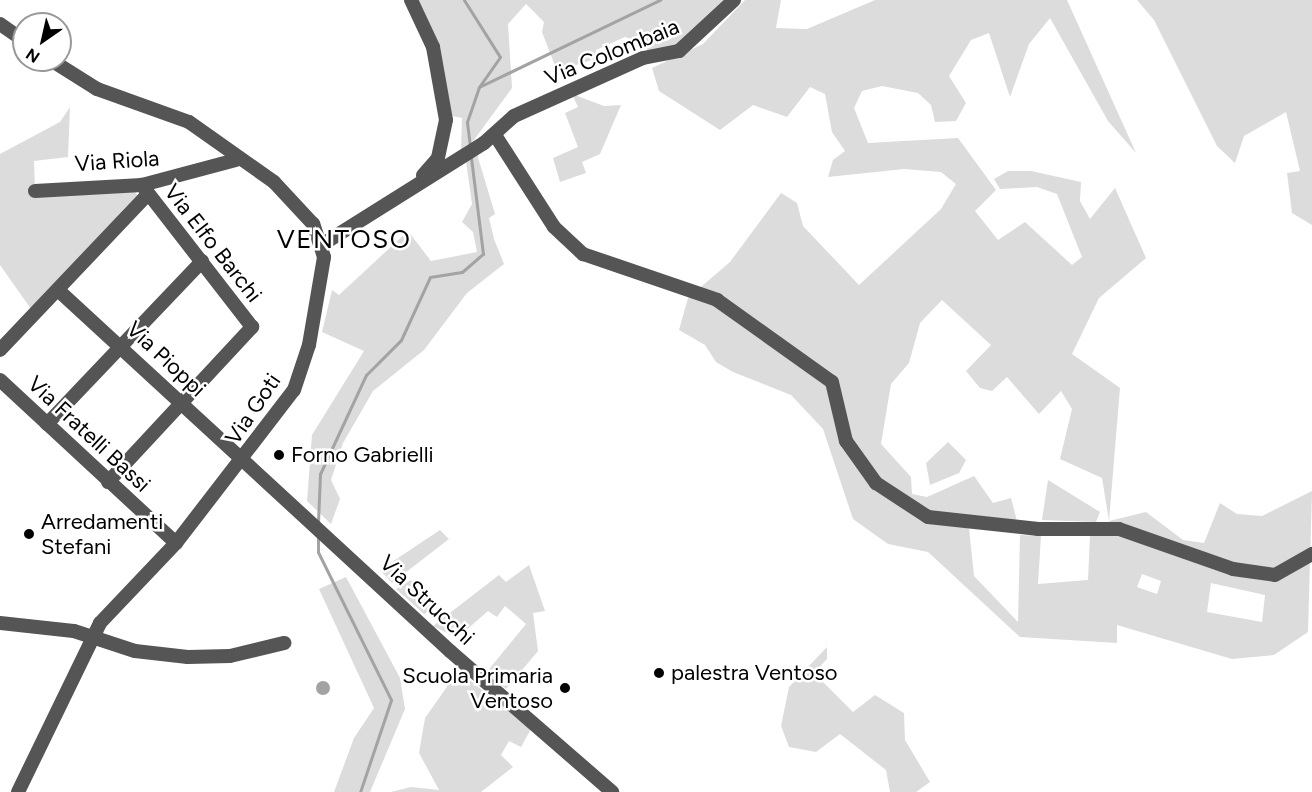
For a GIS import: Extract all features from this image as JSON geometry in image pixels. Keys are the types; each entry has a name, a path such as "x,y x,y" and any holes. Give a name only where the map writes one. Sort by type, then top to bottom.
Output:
{"street":[{"name":"Via Colombaia","path":"408,192 438,158 446,120 433,47 411,0"},
{"name":"Via Colombaia","path":"323,244 470,152 495,135 510,118 561,93 643,58 679,51 734,0"},
{"path":"71,72 97,88 189,122 236,160 283,189 323,244"},
{"path":"495,135 554,227 583,254 717,300 832,382 846,441 876,483 928,517 1038,529 1119,529 1233,569 1275,575 1312,554"},
{"name":"Via Riola","path":"35,191 145,190 236,160"},
{"path":"0,350 58,290 145,190"},
{"name":"Via Elfo Barchi","path":"145,190 252,327 182,403"},
{"name":"Via Goti","path":"18,792 92,636 176,543 244,460 298,381 312,331 323,244"},
{"path":"46,424 202,261"},
{"name":"Via Pioppi","path":"58,290 121,345 244,460"},
{"name":"Via Fratelli Bassi","path":"0,380 176,543"},
{"path":"108,482 182,403"},
{"name":"Via Strucchi","path":"244,460 612,792"},
{"path":"0,623 92,636 135,651 202,658 284,643"}],"shaded area":[{"path":"417,0 729,0 673,48 647,55 647,44 625,37 596,50 595,59 557,71 542,32 544,22 526,4 508,24 512,88 474,140 461,149 462,118 452,116 438,47"},
{"path":"745,0 781,0 776,28 807,29 875,0 1067,0 1136,153 1108,121 1050,18 1029,44 1010,97 989,33 971,40 949,76 966,103 956,121 935,122 931,105 918,93 882,86 862,91 854,108 868,143 958,138 996,190 975,211 998,240 1025,222 1072,265 1082,257 1057,194 1037,187 1000,189 994,179 1008,171 1031,171 1081,182 1080,201 1090,219 1115,188 1146,258 1099,298 1072,354 1120,388 1109,521 1146,512 1183,540 1204,543 1220,503 1237,514 1262,516 1312,491 1308,632 1274,655 1232,659 1117,625 1117,643 1020,637 928,552 888,544 853,519 823,429 791,395 733,372 716,362 705,345 679,330 688,298 730,262 781,193 797,203 803,226 859,285 941,209 956,184 941,172 904,169 828,177 833,160 845,151 832,132 825,94 810,87 787,117 753,105 720,130 659,91 652,68 703,44","holes":["942,300 991,345 966,371 980,388 992,391 1007,377 1039,414 1061,391 1072,409 1060,459 1102,478 1109,521 1123,534 1090,536 1088,580 1038,584 1041,536 1020,535 1018,622 974,576 969,528 941,524 1017,521 1011,498 993,503 974,476 927,497 912,494 911,477 881,444 891,384 909,363 920,323","1142,574 1161,581 1157,594 1137,587","1211,583 1265,595 1262,622 1207,612"]},
{"path":"1137,0 1312,0 1312,225 1292,213 1287,173 1300,171 1286,112 1244,136 1235,163 1217,146 1154,20"},
{"path":"572,94 604,106 621,105 600,154 582,162 586,173 560,182 553,158 578,147 565,113 578,107"},
{"path":"70,107 68,157 34,161 35,191 133,185 137,195 31,309 0,265 0,154 60,122"},
{"path":"477,154 495,214 489,218 494,239 504,264 467,293 424,350 373,391 343,443 331,480 340,499 331,524 307,501 312,435 364,351 322,332 332,290 339,295 408,231 431,261 477,252 473,232 462,222 472,204 466,161"},
{"path":"948,442 966,460 959,473 930,485 926,463"},
{"path":"1048,480 1100,512 1096,522 1042,520"},
{"path":"440,530 449,539 392,583 380,570"},
{"path":"529,565 545,611 533,613 538,651 506,689 486,673 526,624 505,606 497,617 488,611 457,638 433,626 499,575 506,582"},
{"path":"346,577 400,678 405,709 370,792 334,792 354,738 374,708 319,589"},
{"path":"411,580 433,608 424,614 396,589"},
{"path":"827,647 827,659 814,673 853,712 875,695 904,713 905,740 930,782 916,792 890,792 886,770 840,734 816,752 789,747 781,726 789,687"},
{"path":"458,671 531,729 521,747 509,741 501,755 513,767 481,792 391,792 411,787 439,790 419,753 425,718"},
{"path":"323,681 328,683 330,688 328,693 323,695 318,693 316,688 318,683"}],"waterway":[{"path":"464,0 500,57 479,87 467,122 470,147"},
{"path":"481,86 660,0"},
{"path":"318,522 320,474 366,375 401,340 430,277 462,272 483,254 471,157"},
{"path":"318,535 318,552 391,700 360,792"}],"place":[{"name":"Forno Gabrielli","path":"279,455"},
{"name":"Arredamenti Stefani","path":"29,534"},
{"name":"palestra Ventoso","path":"659,673"},
{"name":"Scuola Primaria Ventoso","path":"565,688"}],"district":[{"name":"VENTOSO","path":"344,240"}]}
